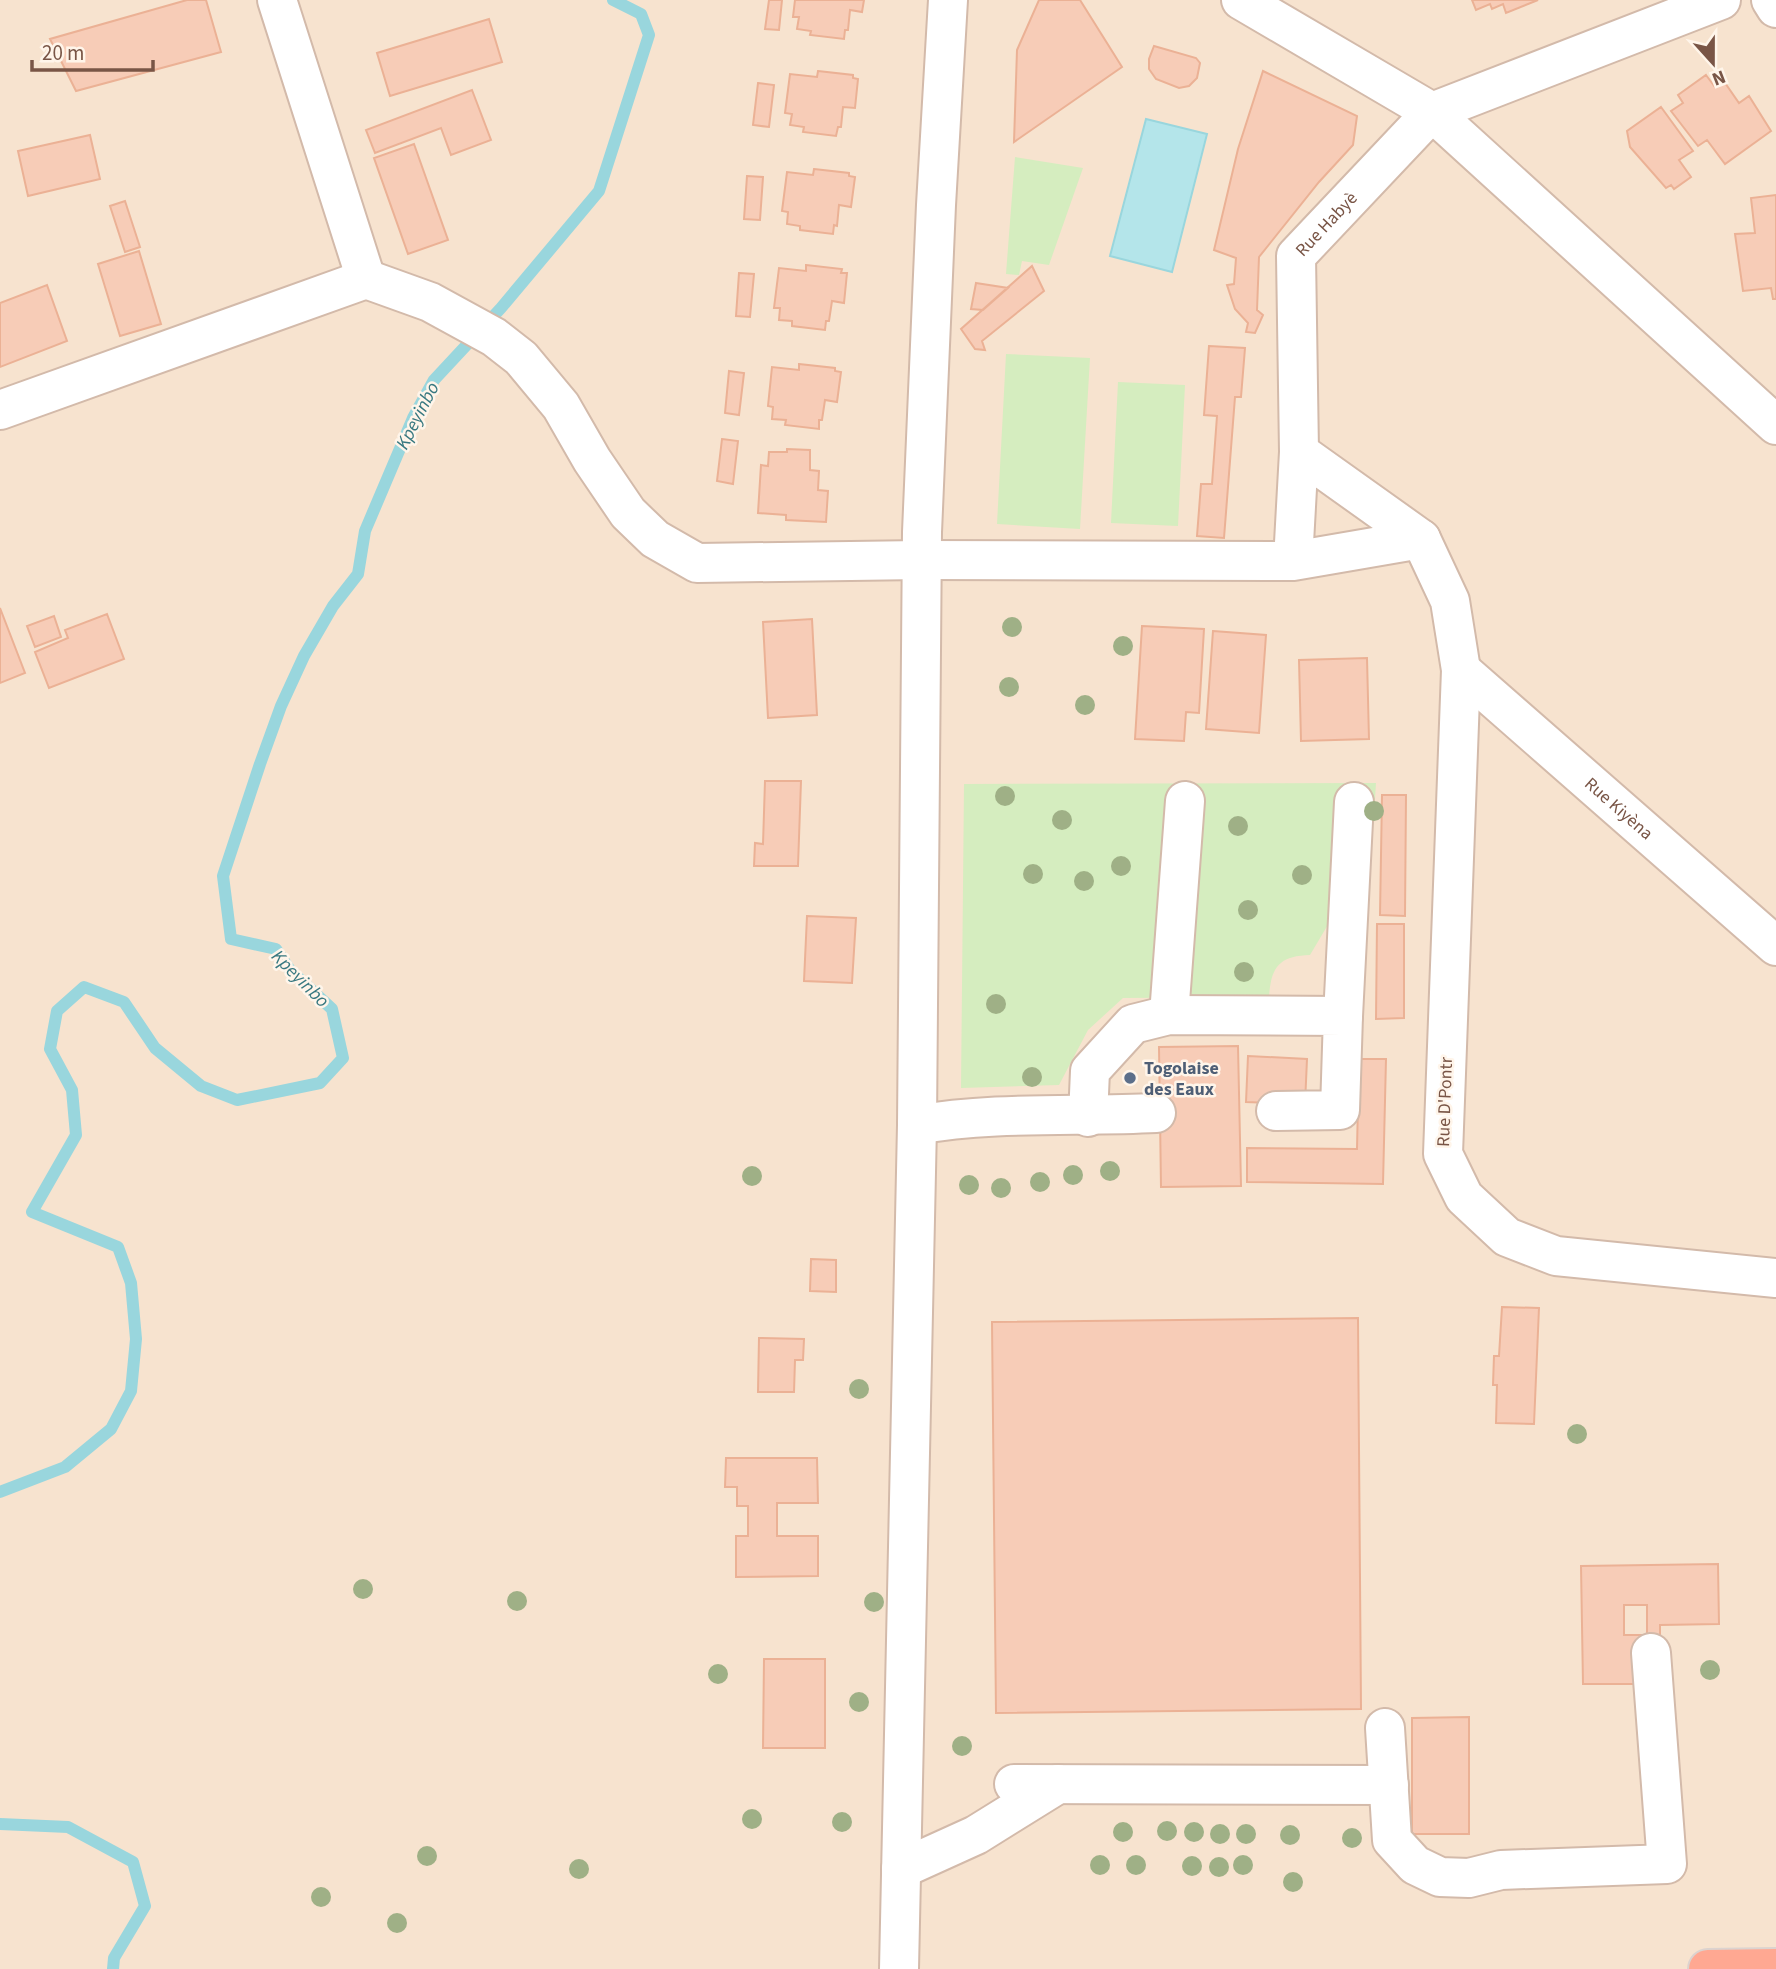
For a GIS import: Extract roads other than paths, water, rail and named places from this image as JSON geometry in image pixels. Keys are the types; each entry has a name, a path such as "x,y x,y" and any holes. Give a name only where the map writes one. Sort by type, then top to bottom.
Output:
{"highway":[{"path":"1708,1969 1776,1968"}],"street":[{"path":"277,0 366,279"},
{"path":"1241,0 1432,112 1776,425"},
{"path":"1432,112 1721,0"},
{"path":"1771,0 1776,8"},
{"path":"898,1969 918,1125 921,560 936,205 953,4"},
{"name":"Rue Habyè","path":"1293,561 1299,452 1296,256 1432,112"},
{"path":"0,410 366,279 430,302 494,337 521,358 561,406 592,460 628,513 655,539 698,563 921,560 1293,561 1421,539"},
{"path":"1299,452 1421,539"},
{"name":"Rue D'Pontr","path":"1421,539 1450,601 1461,670 1443,1154 1465,1197 1507,1237 1556,1256 1776,1278"},
{"name":"Rue Kiyèna","path":"1461,670 1776,946"},
{"path":"1170,1015 1185,801"},
{"path":"1276,1111 1340,1110 1354,802"},
{"path":"1088,1117 1090,1071 1133,1024 1170,1015 1343,1016"},
{"path":"918,1125 958,1118 1088,1117 1156,1113"},
{"path":"1385,1728 1392,1840 1415,1865 1440,1877 1469,1878 1501,1871 1667,1864 1651,1653"},
{"path":"1014,1784 1389,1785"},
{"path":"901,1869 975,1835 1058,1784"}],"water":[{"path":"1146,119 1207,134 1172,272 1110,256"}],"waterway":[{"name":"Kpeyinbo","path":"0,1492 65,1467 111,1429 131,1391 136,1339 131,1283 118,1247 32,1212 76,1135 72,1090 50,1049 57,1011 84,987 124,1002 155,1048 201,1086 237,1100 320,1083 343,1058 332,1009 290,970 276,949 231,939 223,876 281,706 304,656 333,606 358,574 365,531 413,418 434,380 501,308 599,191 649,35 641,14 613,0"},
{"name":"Kpeyinbo","path":"0,1824 68,1827 133,1862 145,1906 114,1958 113,1969"}],"place":[{"name":"Togolaise des Eaux","path":"1130,1078"}]}
